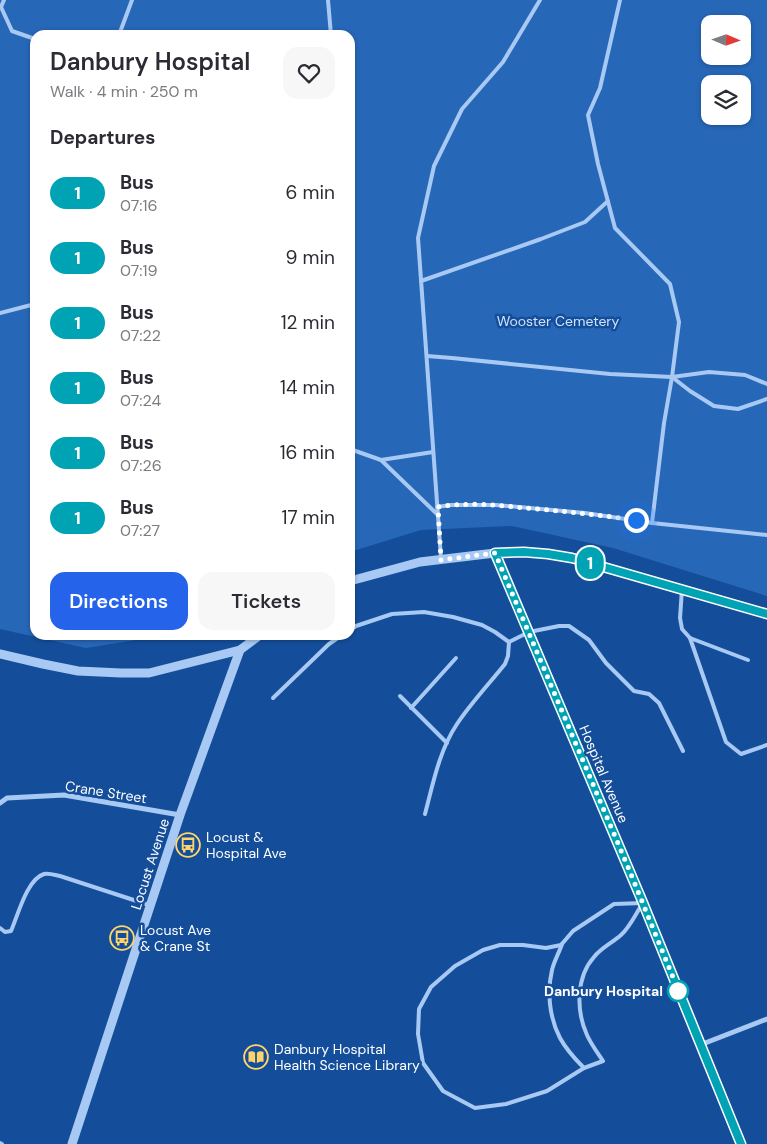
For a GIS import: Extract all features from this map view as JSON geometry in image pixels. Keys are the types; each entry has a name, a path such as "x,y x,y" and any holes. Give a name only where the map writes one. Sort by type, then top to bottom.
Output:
{"street":[{"path":"355,580 420,562 495,553 524,552 548,554 572,558 767,614"},
{"name":"Hospital Avenue","path":"495,553 643,903 741,1144"},
{"path":"0,654 78,671 149,673 240,650 253,640"},
{"name":"Locust Avenue","path":"72,1144 180,815 240,650"},
{"name":"Crane Street","path":"0,803 7,798 64,795 180,815"},
{"path":"700,1045 767,1019"}],"lane":[{"path":"4,0 1,7 12,31 30,37"},
{"path":"121,30 132,0"},
{"path":"328,0 331,30"},
{"path":"441,560 418,238 434,166 462,109 503,62 540,0"},
{"path":"620,0 600,88 588,115 598,164 615,228 670,284 679,322 652,523"},
{"path":"421,281 585,222 608,201"},
{"path":"0,313 30,305"},
{"path":"426,356 601,373 672,377 708,372 745,376 767,384"},
{"path":"672,377 714,406 738,409 767,399"},
{"path":"355,451 381,460 438,516"},
{"path":"381,460 433,452"},
{"path":"438,507 451,504 496,505 767,535"},
{"path":"682,589 680,618 682,629 690,638 726,742 741,754 767,745"},
{"path":"355,627 392,614 424,612 482,625 509,642"},
{"path":"509,642 529,632 559,626 570,626 589,640 606,663 634,691 649,694 659,703 683,751"},
{"path":"690,638 748,660"},
{"path":"273,698 335,640"},
{"path":"425,814 447,743 457,725 505,664 508,656 509,642"},
{"path":"412,708 456,658"},
{"path":"400,696 447,743"},
{"path":"0,928 5,932 11,931 31,884 42,875 48,874 60,876 151,905"},
{"path":"584,1068 560,1038 552,1018 549,988 552,968 562,944 573,931 614,904 643,903"},
{"path":"562,944 546,948 523,945 500,946 482,950 454,966 431,987 419,1009 418,1034 423,1062 444,1091 475,1108 506,1104 547,1091 584,1068 603,1061 587,1036 581,1021 579,1002 581,985 586,968 594,956 623,933 643,903"}],"green space":[{"name":"Wooster Cemetery","path":"0,0 767,0 767,596 613,548 512,526 421,530 355,550 355,30 30,30 30,636 0,629"},
{"name":"Wooster Cemetery","path":"50,640 136,640 86,648"}],"bus line":[{"name":"1","path":"741,1144 643,903 495,553 524,552 572,558 767,614"}],"place":[{"name":"Locust & Hospital Ave","path":"188,845"},
{"name":"Locust Ave & Crane St","path":"122,938"},
{"name":"Danbury Hospital","path":"678,991"},
{"name":"Danbury Hospital Health Science Library","path":"256,1057"}],"route":[{"path":"636,520 496,505 451,504 438,507 441,560 495,553 643,903 678,991"}]}
